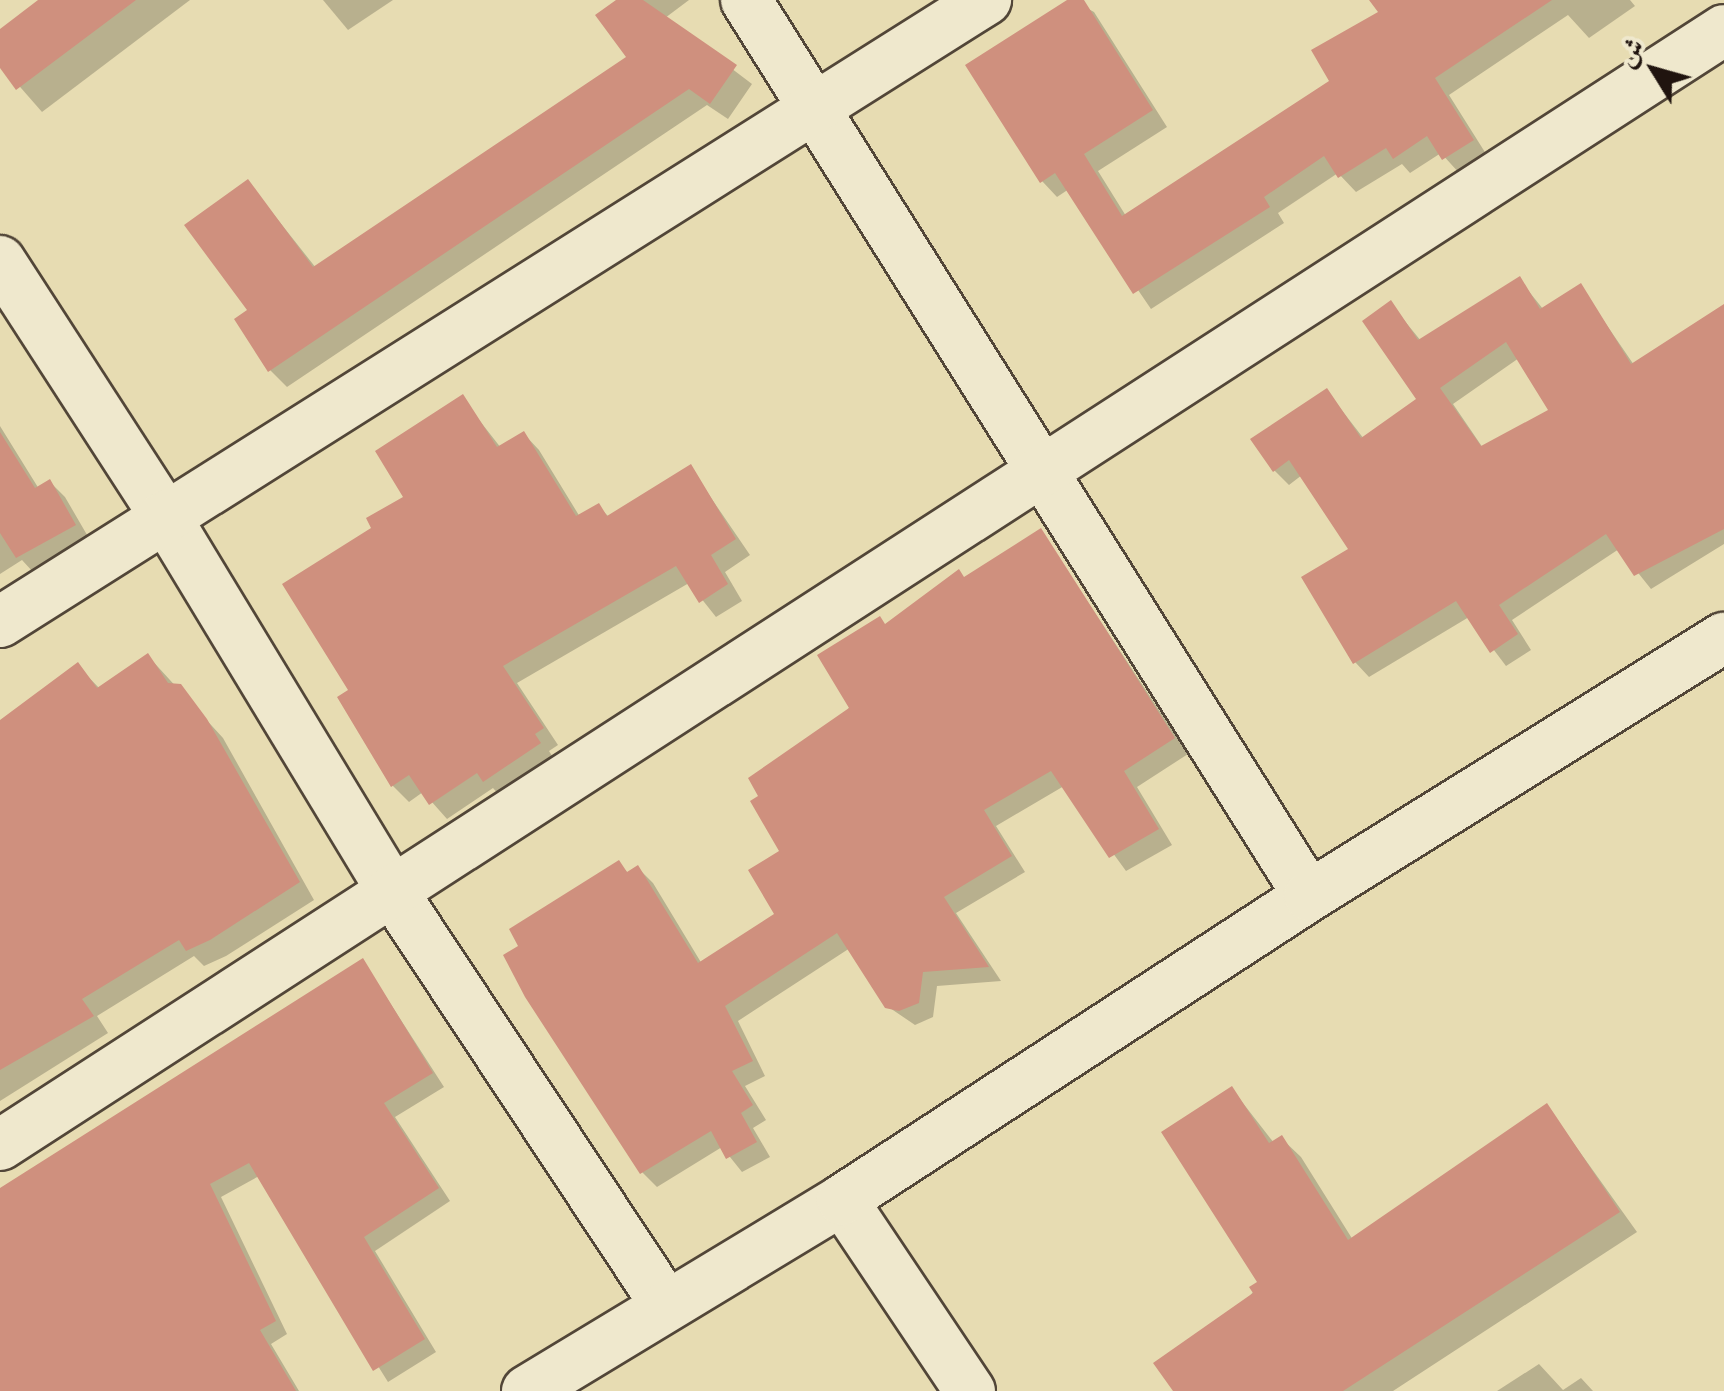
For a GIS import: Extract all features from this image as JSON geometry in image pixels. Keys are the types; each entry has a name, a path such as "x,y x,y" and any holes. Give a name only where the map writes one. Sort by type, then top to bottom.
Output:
{"street":[{"path":"746,0 818,106 1043,464 1309,896"},
{"path":"0,622 986,0"},
{"path":"0,1146 1043,464 1724,30"},
{"path":"0,261 165,516 392,891 666,1305"},
{"path":"527,1391 842,1200 1309,896 1724,638"},
{"path":"842,1200 970,1391"}],"building":[{"path":"38,0 136,0 16,90 0,68 0,29"},
{"path":"616,0 643,0 737,65 710,104 689,89 268,372 234,319 247,310 184,225 248,179 313,267 626,57 595,15"},
{"path":"1067,0 1084,0 1153,110 1084,154 1122,216 1329,81 1311,50 1378,12 1369,0 1552,0 1435,78 1474,140 1442,160 1427,136 1393,159 1386,148 1338,178 1324,156 1264,197 1270,207 1133,294 1055,173 1040,183 965,65"},
{"path":"1520,276 1540,309 1581,283 1631,364 1724,304 1724,529 1634,576 1606,534 1499,605 1518,634 1490,653 1456,601 1353,664 1301,577 1348,549 1289,460 1273,472 1250,439 1327,388 1361,438 1416,399 1362,321 1391,300 1418,340","holes":["1506,342 1548,410 1481,446 1440,388"]},
{"path":"463,394 497,447 524,431 576,516 599,503 607,516 691,464 736,539 711,555 728,584 699,603 676,566 503,666 544,728 535,734 541,743 483,782 477,773 429,805 409,775 391,787 337,697 348,690 282,584 371,528 366,518 403,497 375,451"},
{"path":"0,432 35,488 50,479 76,525 16,558 0,533"},
{"path":"1041,528 1175,738 1124,771 1159,829 1109,858 1051,771 984,810 1012,856 944,897 989,967 923,972 919,1003 899,1011 885,1008 837,933 725,1006 753,1061 732,1071 753,1105 741,1113 757,1142 726,1159 711,1131 640,1174 525,997 503,955 518,946 509,929 619,860 627,872 638,865 698,963 774,914 748,870 779,851 750,801 758,796 748,778 849,708 817,655 880,616 885,624 959,569 964,577"},
{"path":"148,653 168,683 181,684 207,719 300,882 210,940 186,951 179,940 82,999 94,1016 0,1070 0,720 78,662 97,688"},
{"path":"363,958 433,1073 384,1103 439,1188 364,1237 425,1339 373,1371 249,1163 210,1184 276,1321 260,1330 296,1391 0,1391 0,1188"},
{"path":"1232,1086 1269,1143 1282,1135 1348,1240 1547,1103 1620,1212 1343,1391 1173,1391 1153,1363 1253,1293 1249,1287 1257,1282 1161,1132"}]}
